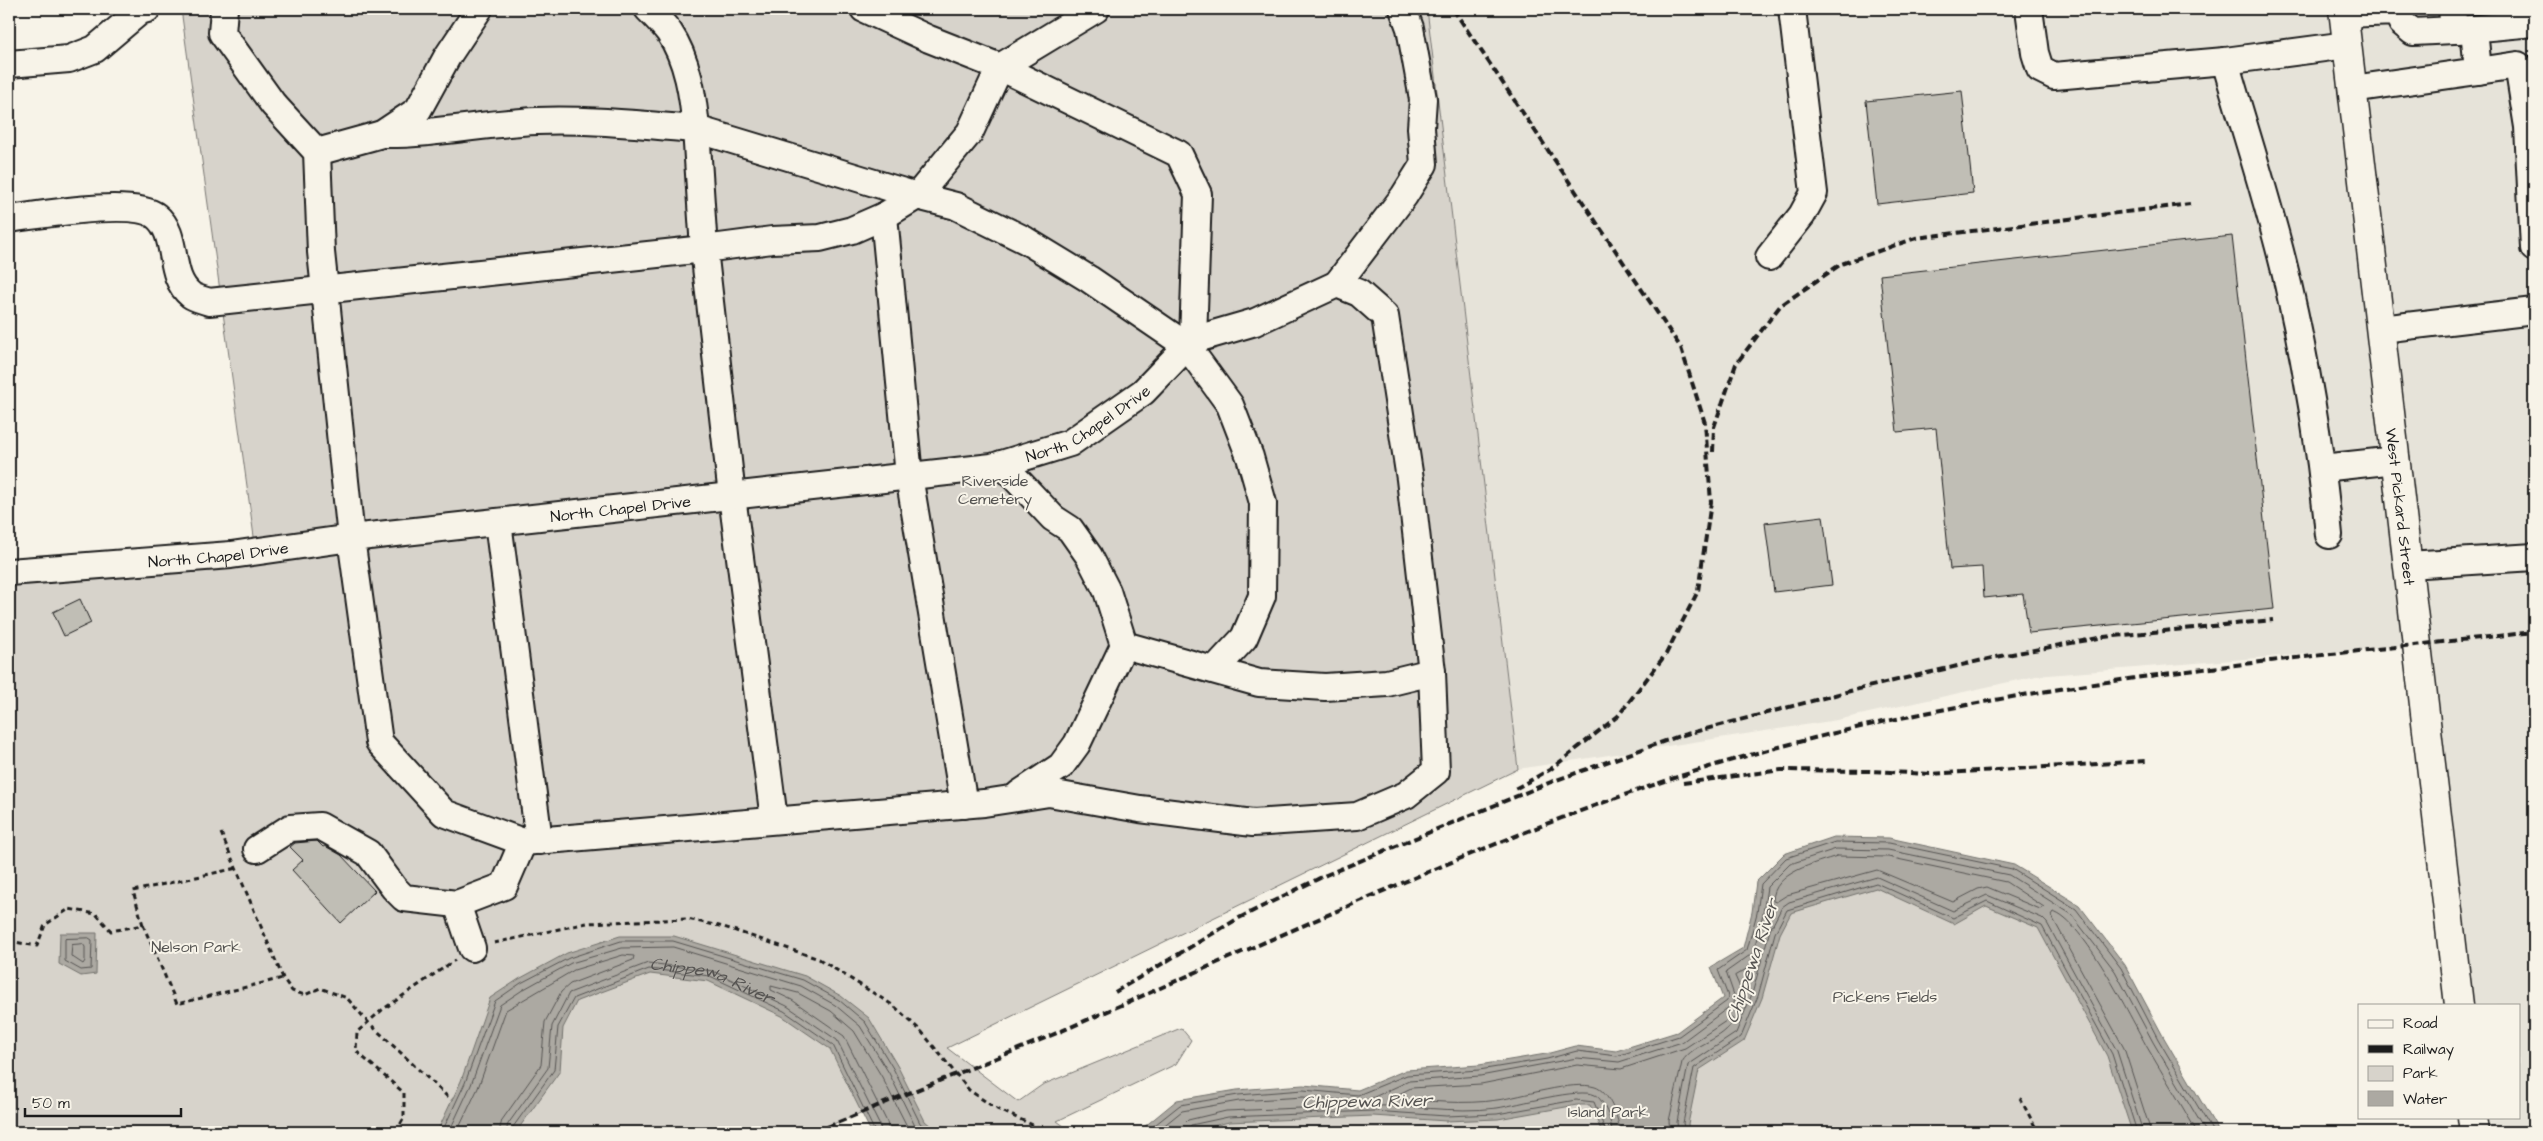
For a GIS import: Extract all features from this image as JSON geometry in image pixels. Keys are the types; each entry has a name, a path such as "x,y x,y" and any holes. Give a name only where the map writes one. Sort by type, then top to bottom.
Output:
{"main road":[{"name":"West Pickard Street","path":"2343,12 2459,1004"},
{"path":"2472,1118 2474,1132"}],"lane":[{"path":"9,64 69,59 95,49 140,11 147,9"},
{"path":"382,134 418,110 447,57 479,9"},
{"path":"648,9 669,32 682,60 690,84 696,129 704,249 732,496 774,819"},
{"path":"864,9 929,39 1000,67 1179,154 1198,194 1190,343"},
{"path":"9,219 118,207 140,209 156,216 168,232 176,273 191,295 209,302 704,249 772,240 820,238 852,230 884,216 917,196 970,132 1000,67 1096,9"},
{"path":"1190,343 1255,322 1337,284 1404,196 1424,164 1421,128 1423,99 1418,64 1403,9"},
{"path":"1769,257 1802,215 1814,193 1792,9"},
{"path":"2029,9 2035,53 2040,70 2054,76 2225,61 2347,44"},
{"path":"222,10 222,34 273,104 317,152 321,252 351,538 379,742 444,813 531,841 774,819 964,805 1049,793 1140,809 1253,823 1357,816 1406,794 1436,771 1432,672 1410,479 1384,316 1360,293 1337,284"},
{"path":"2343,12 2396,10 2402,23 2414,32 2460,23 2534,23"},
{"path":"2460,23 2478,70"},
{"path":"2225,61 2288,283 2309,384 2322,468 2329,536"},
{"path":"2352,88 2526,65 2534,248"},
{"path":"317,152 382,134 417,135 536,121 612,121 696,129 956,206 1025,240 1190,343 1230,406 1250,456 1263,502 1262,596 1244,638 1215,669"},
{"path":"884,216 909,476 964,805"},
{"path":"2380,329 2534,312"},
{"name":"North Chapel Drive","path":"9,572 231,555 351,538 1002,464 1070,442 1143,392 1190,343"},
{"path":"2322,468 2396,460"},
{"path":"1002,464 1053,518 1070,528 1088,556 1106,591 1124,646 1077,744 1061,766 1012,799"},
{"path":"251,857 290,828 320,826 368,853 394,888 404,898 457,904 504,886 531,841 498,522"},
{"path":"2408,565 2534,557"},
{"path":"1124,646 1215,669 1259,683 1325,687 1387,683 1432,672"},
{"path":"457,904 472,948"}],"path":[{"path":"221,834 283,978 292,991 305,995 320,988 347,998 368,1022 452,1100"},
{"path":"251,857 236,868 133,891 144,925 177,1004 283,978"},
{"path":"9,941 37,946 45,925 69,909 96,914 111,931 144,925"},
{"path":"396,1132 404,1118 404,1093 356,1052 358,1032 382,1010 472,948 587,923 687,919 724,927 819,960 894,1006 922,1031 969,1090 995,1108 1048,1132"},
{"path":"2020,1098 2038,1132"}],"shaded area":[{"path":"1427,9 2534,9 2534,1132 2474,1132 2472,1118 2520,1118 2520,1004 2459,1004 2417,645 2036,676 1837,720 1518,769"}],"green space":[{"name":"Riverside Cemetery","path":"181,9 1427,9 1518,769 947,1048 1018,1102 1042,1085 1181,1028 1191,1040 1176,1064 1057,1121 1072,1132 908,1132 888,1102 813,1132 9,1132 9,571 256,551"},
{"name":"Pickens Fields","path":"1838,854 2048,924 2163,1132 1155,1132 1193,1103 1493,1100 1731,1029 1779,883"}],"water":[{"name":"Chippewa River","path":"1834,837 1889,838 2014,865 2079,905 2125,965 2163,1036 2219,1132 2132,1132 2107,1056 2038,928 1986,906 1954,924 1876,888 1791,913 1780,934 1762,998 1744,1041 1699,1070 1688,1124 1690,1132 1602,1132 1590,1105 1577,1105 1498,1119 1446,1121 1373,1116 1229,1122 1189,1132 1138,1132 1177,1100 1237,1090 1303,1085 1358,1090 1406,1070 1479,1065 1546,1054 1576,1046 1616,1051 1677,1032 1723,998 1711,967 1743,948 1752,912 1756,882 1784,854"},
{"path":"60,933 97,933 96,974 81,976 59,964"},
{"name":"Chippewa River","path":"620,936 674,936 805,976 841,996 869,1018 898,1067 925,1121 938,1132 871,1132 830,1049 782,1016 708,981 650,974 577,1001 563,1028 560,1071 516,1132 437,1132 461,1081 490,998 519,979 567,953"}],"building":[{"path":"1962,91 1973,193 1877,204 1866,101"},
{"path":"2232,236 2274,609 2029,633 2023,594 1984,598 1982,567 1950,569 1936,428 1897,432 1880,275"},
{"path":"1823,516 1832,585 1774,592 1765,523"},
{"path":"80,599 91,623 64,636 53,612"},
{"path":"317,841 323,847 325,846 341,855 375,891 341,923 292,870 303,860 290,847 295,843"}],"railway":[{"path":"1453,9 1681,348 1705,423 1711,502 1698,591 1666,654 1618,716 1551,769 1513,790"},
{"path":"1713,452 1714,427 1736,364 1780,306 1841,264 1916,238 2190,204"},
{"path":"1115,992 1239,918 1326,875 1551,782 1679,736 1846,692 1996,657 2104,637 2273,620"},
{"path":"816,1132 1038,1041 1441,866 1576,813 1644,788 1713,766 1783,746 1875,724 1968,705 2062,689 2251,663 2534,632"},
{"path":"1683,783 1781,770 1930,774 2146,761"}],"park label":[{"name":"Nelson Park","path":"196,946"},
{"name":"Island Park","path":"1608,1111"}]}
